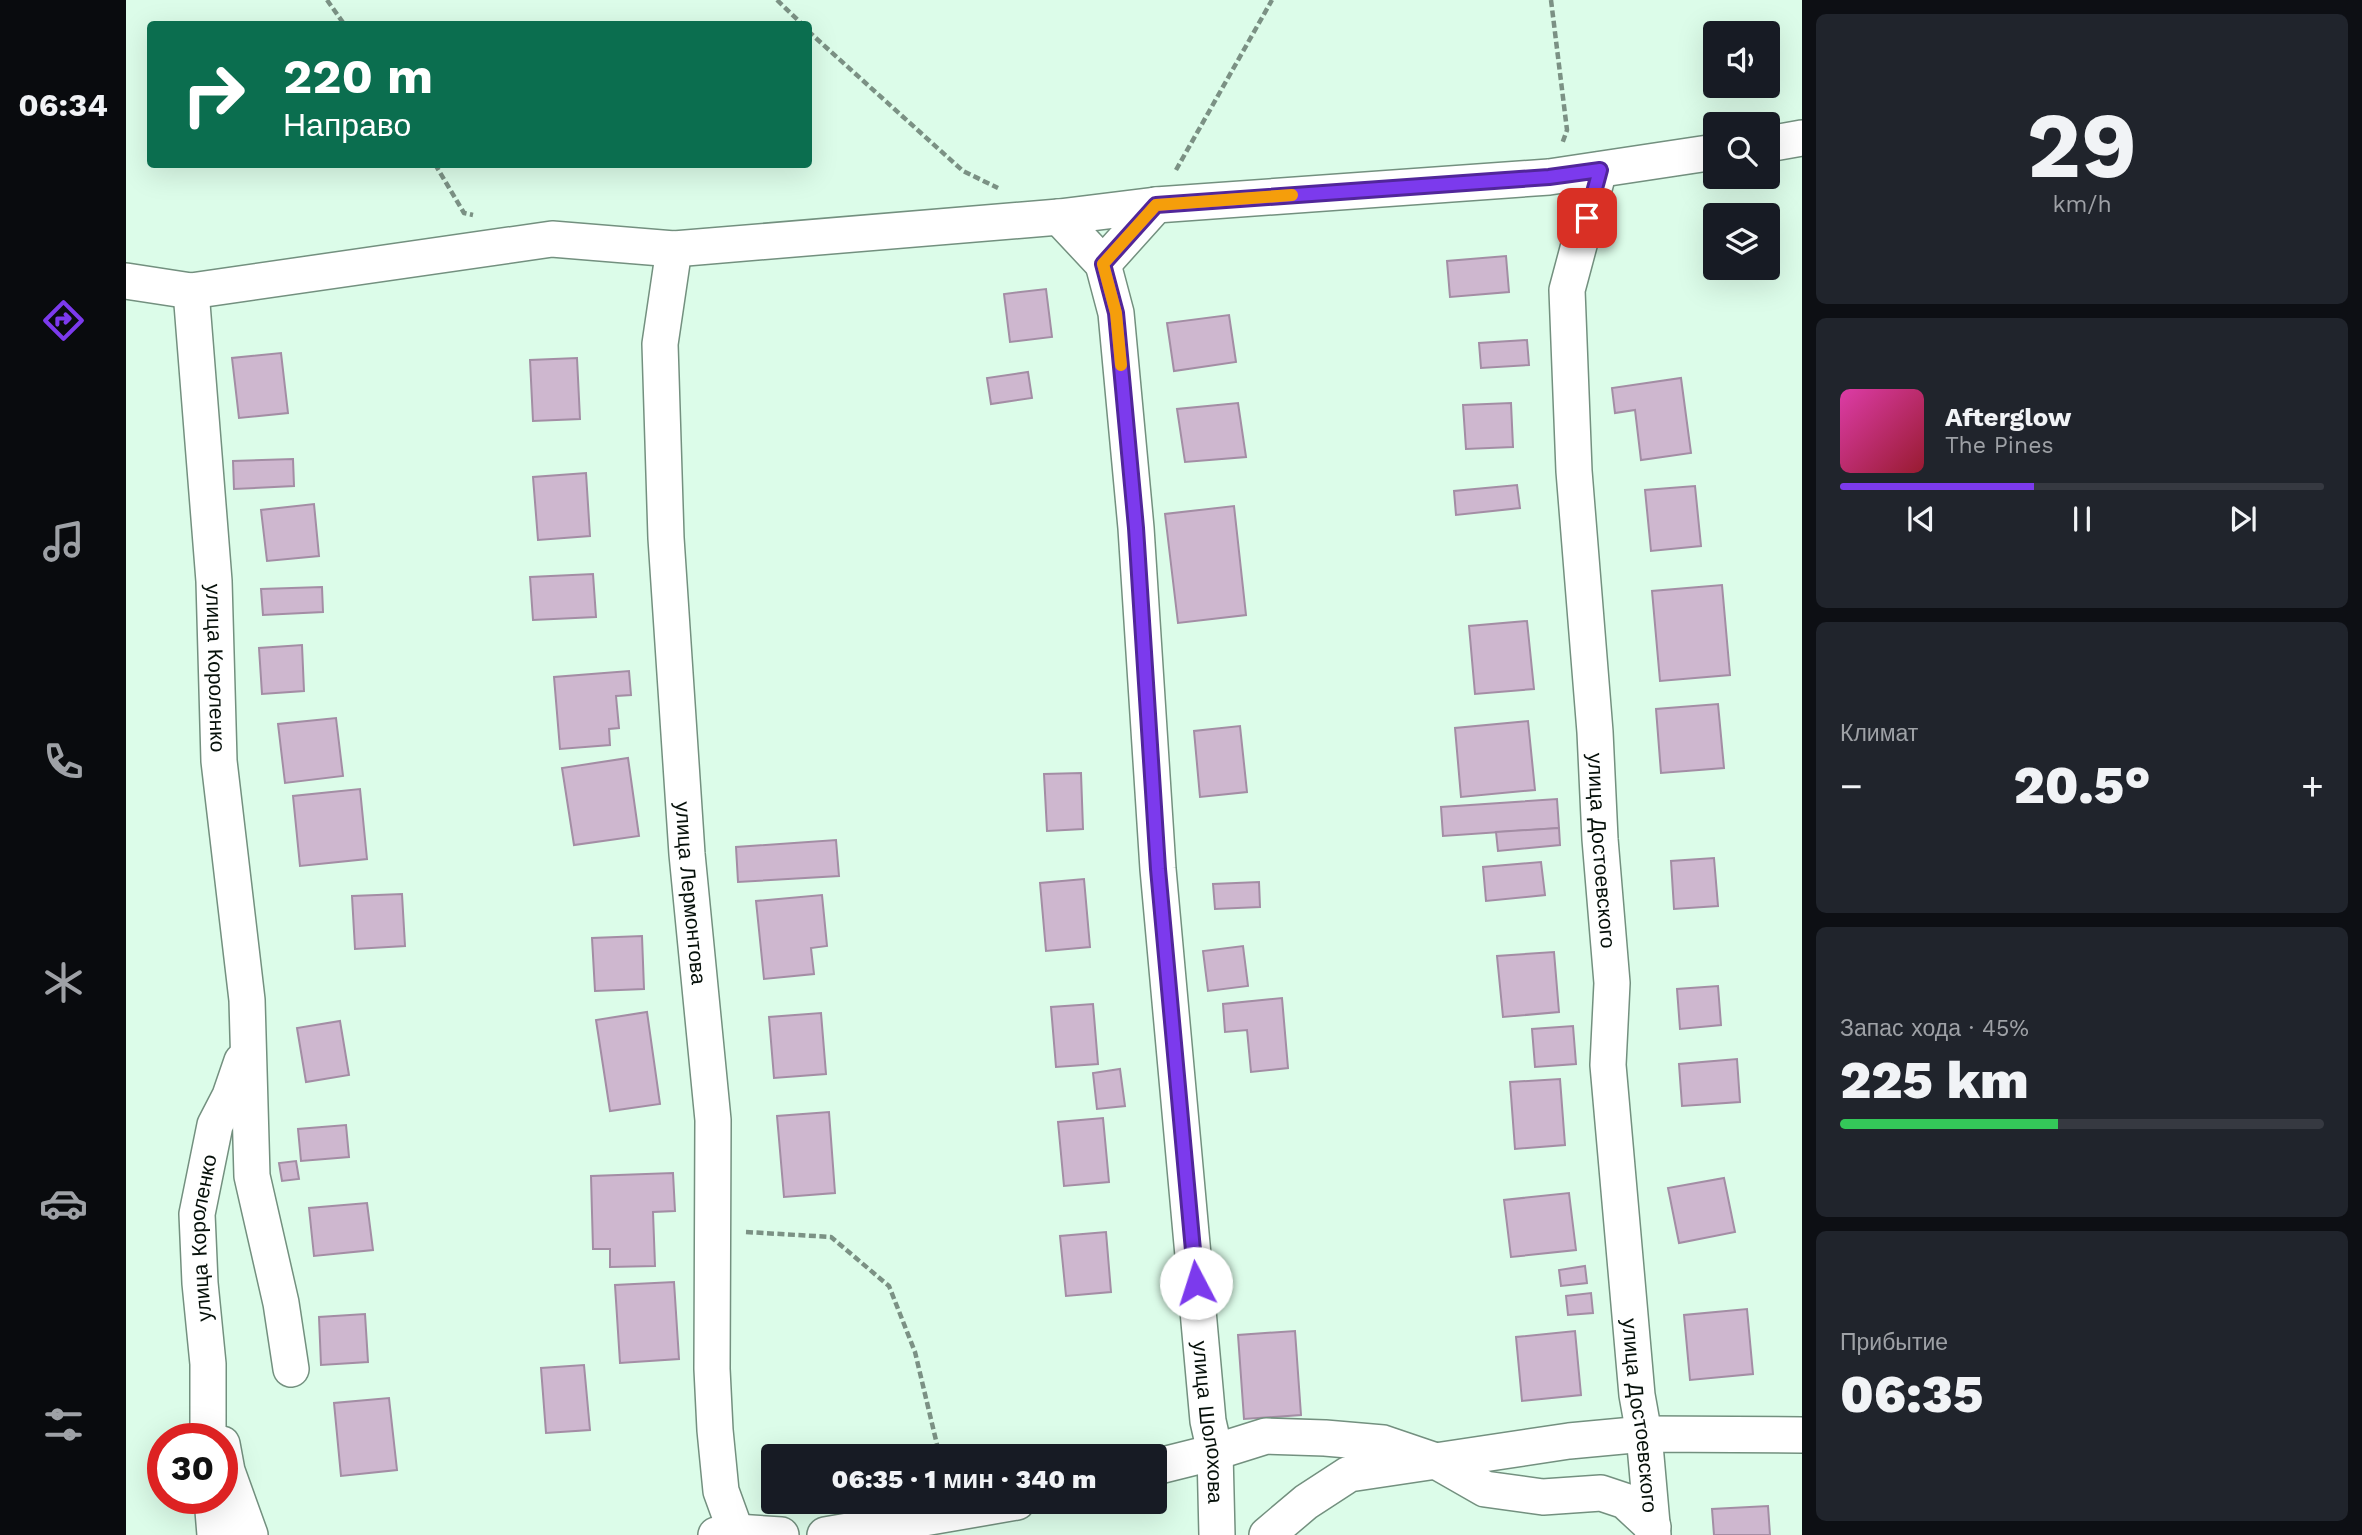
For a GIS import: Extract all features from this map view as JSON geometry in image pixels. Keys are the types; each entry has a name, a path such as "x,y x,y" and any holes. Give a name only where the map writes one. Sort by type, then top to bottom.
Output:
{"street":[{"path":"1780,142 1802,138"},
{"path":"126,281 191,291 552,239 674,249 1059,217 1156,205 1549,177 1703,154"},
{"name":"улица Достоевского","path":"1600,170 1567,290 1574,471 1612,983 1608,1065 1637,1395 1644,1434 1653,1531"},
{"path":"1059,217 1103,264 1156,205"},
{"name":"улица Лермонтова","path":"674,249 660,344 666,538 687,854 713,1120 712,1369 721,1491 730,1534"},
{"name":"улица Шолохова","path":"1103,264 1116,313 1136,528 1158,869 1208,1421 1215,1452 1217,1535"},
{"name":"улица Короленко","path":"191,291 214,581 219,761 247,1000 252,1176 281,1303 291,1369"},
{"name":"улица Короленко","path":"208,1423 208,1364 197,1214 215,1125 230,1096 248,1045"},
{"path":"208,1364 218,1423"},
{"path":"1267,1535 1306,1502 1349,1474 1569,1441 1644,1434 1802,1435"},
{"path":"1167,1464 1266,1436 1382,1443 1436,1461 1485,1489 1543,1497 1601,1493 1625,1502 1653,1531"},
{"path":"238,1502 250,1535"},
{"path":"213,1514 215,1535"},
{"path":"825,1535 947,1514"},
{"path":"730,1534 781,1535"}],"path":[{"path":"327,0 342,21"},
{"path":"777,0 799,21"},
{"path":"1156,205 1272,0"},
{"path":"1549,177 1567,130 1551,0"},
{"path":"812,35 963,171 999,188"},
{"path":"437,168 464,213 477,216"},
{"path":"714,1230 831,1237 889,1286 915,1352 937,1444"}],"building":[{"path":"1506,256 1509,292 1450,297 1447,261"},
{"path":"1046,289 1052,337 1010,342 1004,294"},
{"path":"1229,315 1236,362 1174,371 1167,323"},
{"path":"1527,340 1529,365 1481,368 1479,343"},
{"path":"281,353 288,413 239,418 232,358"},
{"path":"577,358 580,419 533,421 530,360"},
{"path":"1028,372 1032,398 991,404 987,378"},
{"path":"1681,378 1691,453 1641,460 1635,410 1615,413 1612,388"},
{"path":"1238,403 1246,457 1185,462 1177,409"},
{"path":"1511,403 1513,447 1466,449 1463,405"},
{"path":"293,459 294,486 234,489 233,461"},
{"path":"586,473 590,536 538,540 533,477"},
{"path":"1517,485 1520,508 1456,515 1454,491"},
{"path":"1695,486 1701,546 1651,551 1645,490"},
{"path":"314,504 319,556 267,561 261,510"},
{"path":"1234,506 1246,615 1178,623 1165,514"},
{"path":"593,574 596,617 533,620 530,577"},
{"path":"1722,585 1730,675 1660,681 1652,591"},
{"path":"322,587 323,612 263,615 261,589"},
{"path":"1527,621 1534,689 1475,694 1469,626"},
{"path":"302,645 304,691 262,694 259,648"},
{"path":"629,671 631,695 616,696 619,728 609,729 610,745 560,749 554,677"},
{"path":"1718,704 1724,768 1661,773 1656,709"},
{"path":"336,718 343,776 285,783 278,724"},
{"path":"1528,721 1535,790 1461,797 1455,728"},
{"path":"1240,726 1247,792 1200,797 1194,731"},
{"path":"628,758 639,836 574,845 562,768"},
{"path":"1081,773 1083,829 1047,831 1044,774"},
{"path":"360,789 367,859 300,866 293,796"},
{"path":"1557,799 1559,828 1443,836 1441,807"},
{"path":"1559,828 1560,845 1498,851 1496,832"},
{"path":"836,840 839,876 738,882 736,847"},
{"path":"1714,858 1718,906 1674,909 1671,861"},
{"path":"1541,862 1545,895 1486,901 1483,867"},
{"path":"1084,879 1090,947 1046,951 1040,883"},
{"path":"1259,882 1260,907 1215,909 1213,884"},
{"path":"402,894 405,946 355,949 352,896"},
{"path":"822,895 827,946 811,948 814,974 764,979 756,901"},
{"path":"642,936 644,989 595,991 592,938"},
{"path":"1243,946 1248,986 1208,991 1203,951"},
{"path":"1554,952 1559,1012 1503,1017 1497,956"},
{"path":"1718,986 1721,1025 1680,1029 1677,989"},
{"path":"1282,998 1288,1068 1251,1072 1247,1030 1225,1032 1223,1004"},
{"path":"1093,1004 1098,1064 1056,1067 1051,1007"},
{"path":"647,1012 660,1104 610,1111 596,1020"},
{"path":"821,1013 826,1074 774,1078 769,1017"},
{"path":"340,1021 349,1075 306,1082 297,1028"},
{"path":"1573,1026 1576,1064 1535,1067 1532,1029"},
{"path":"1737,1059 1740,1102 1682,1106 1679,1064"},
{"path":"1120,1069 1125,1106 1097,1109 1093,1073"},
{"path":"1560,1079 1565,1145 1515,1149 1510,1082"},
{"path":"829,1112 835,1193 784,1197 777,1116"},
{"path":"1103,1118 1109,1182 1064,1186 1058,1122"},
{"path":"346,1125 349,1157 301,1161 298,1129"},
{"path":"296,1161 299,1179 282,1181 279,1163"},
{"path":"673,1173 675,1211 653,1212 655,1266 610,1267 610,1249 593,1249 591,1176"},
{"path":"1724,1178 1735,1232 1679,1243 1668,1188"},
{"path":"1569,1193 1576,1250 1511,1257 1504,1200"},
{"path":"367,1203 373,1250 314,1256 309,1208"},
{"path":"1106,1232 1111,1292 1066,1296 1060,1236"},
{"path":"1585,1266 1587,1283 1561,1286 1559,1270"},
{"path":"674,1282 679,1359 620,1363 615,1285"},
{"path":"1591,1293 1593,1313 1568,1315 1566,1296"},
{"path":"1747,1309 1753,1374 1690,1380 1684,1315"},
{"path":"365,1314 368,1362 321,1365 319,1317"},
{"path":"1295,1331 1301,1415 1244,1419 1238,1335"},
{"path":"1575,1331 1581,1395 1522,1401 1516,1337"},
{"path":"584,1365 590,1430 546,1433 541,1368"},
{"path":"389,1398 397,1470 341,1476 334,1403"},
{"path":"1768,1506 1770,1535 1714,1535 1712,1509"}],"slow traffic":[{"path":"1121,365 1116,313 1103,264 1156,205 1292,195"}],"route":[{"path":"1196,1283 1158,869 1136,528 1116,313 1103,264 1156,205 1549,177 1600,170 1587,218"}]}
